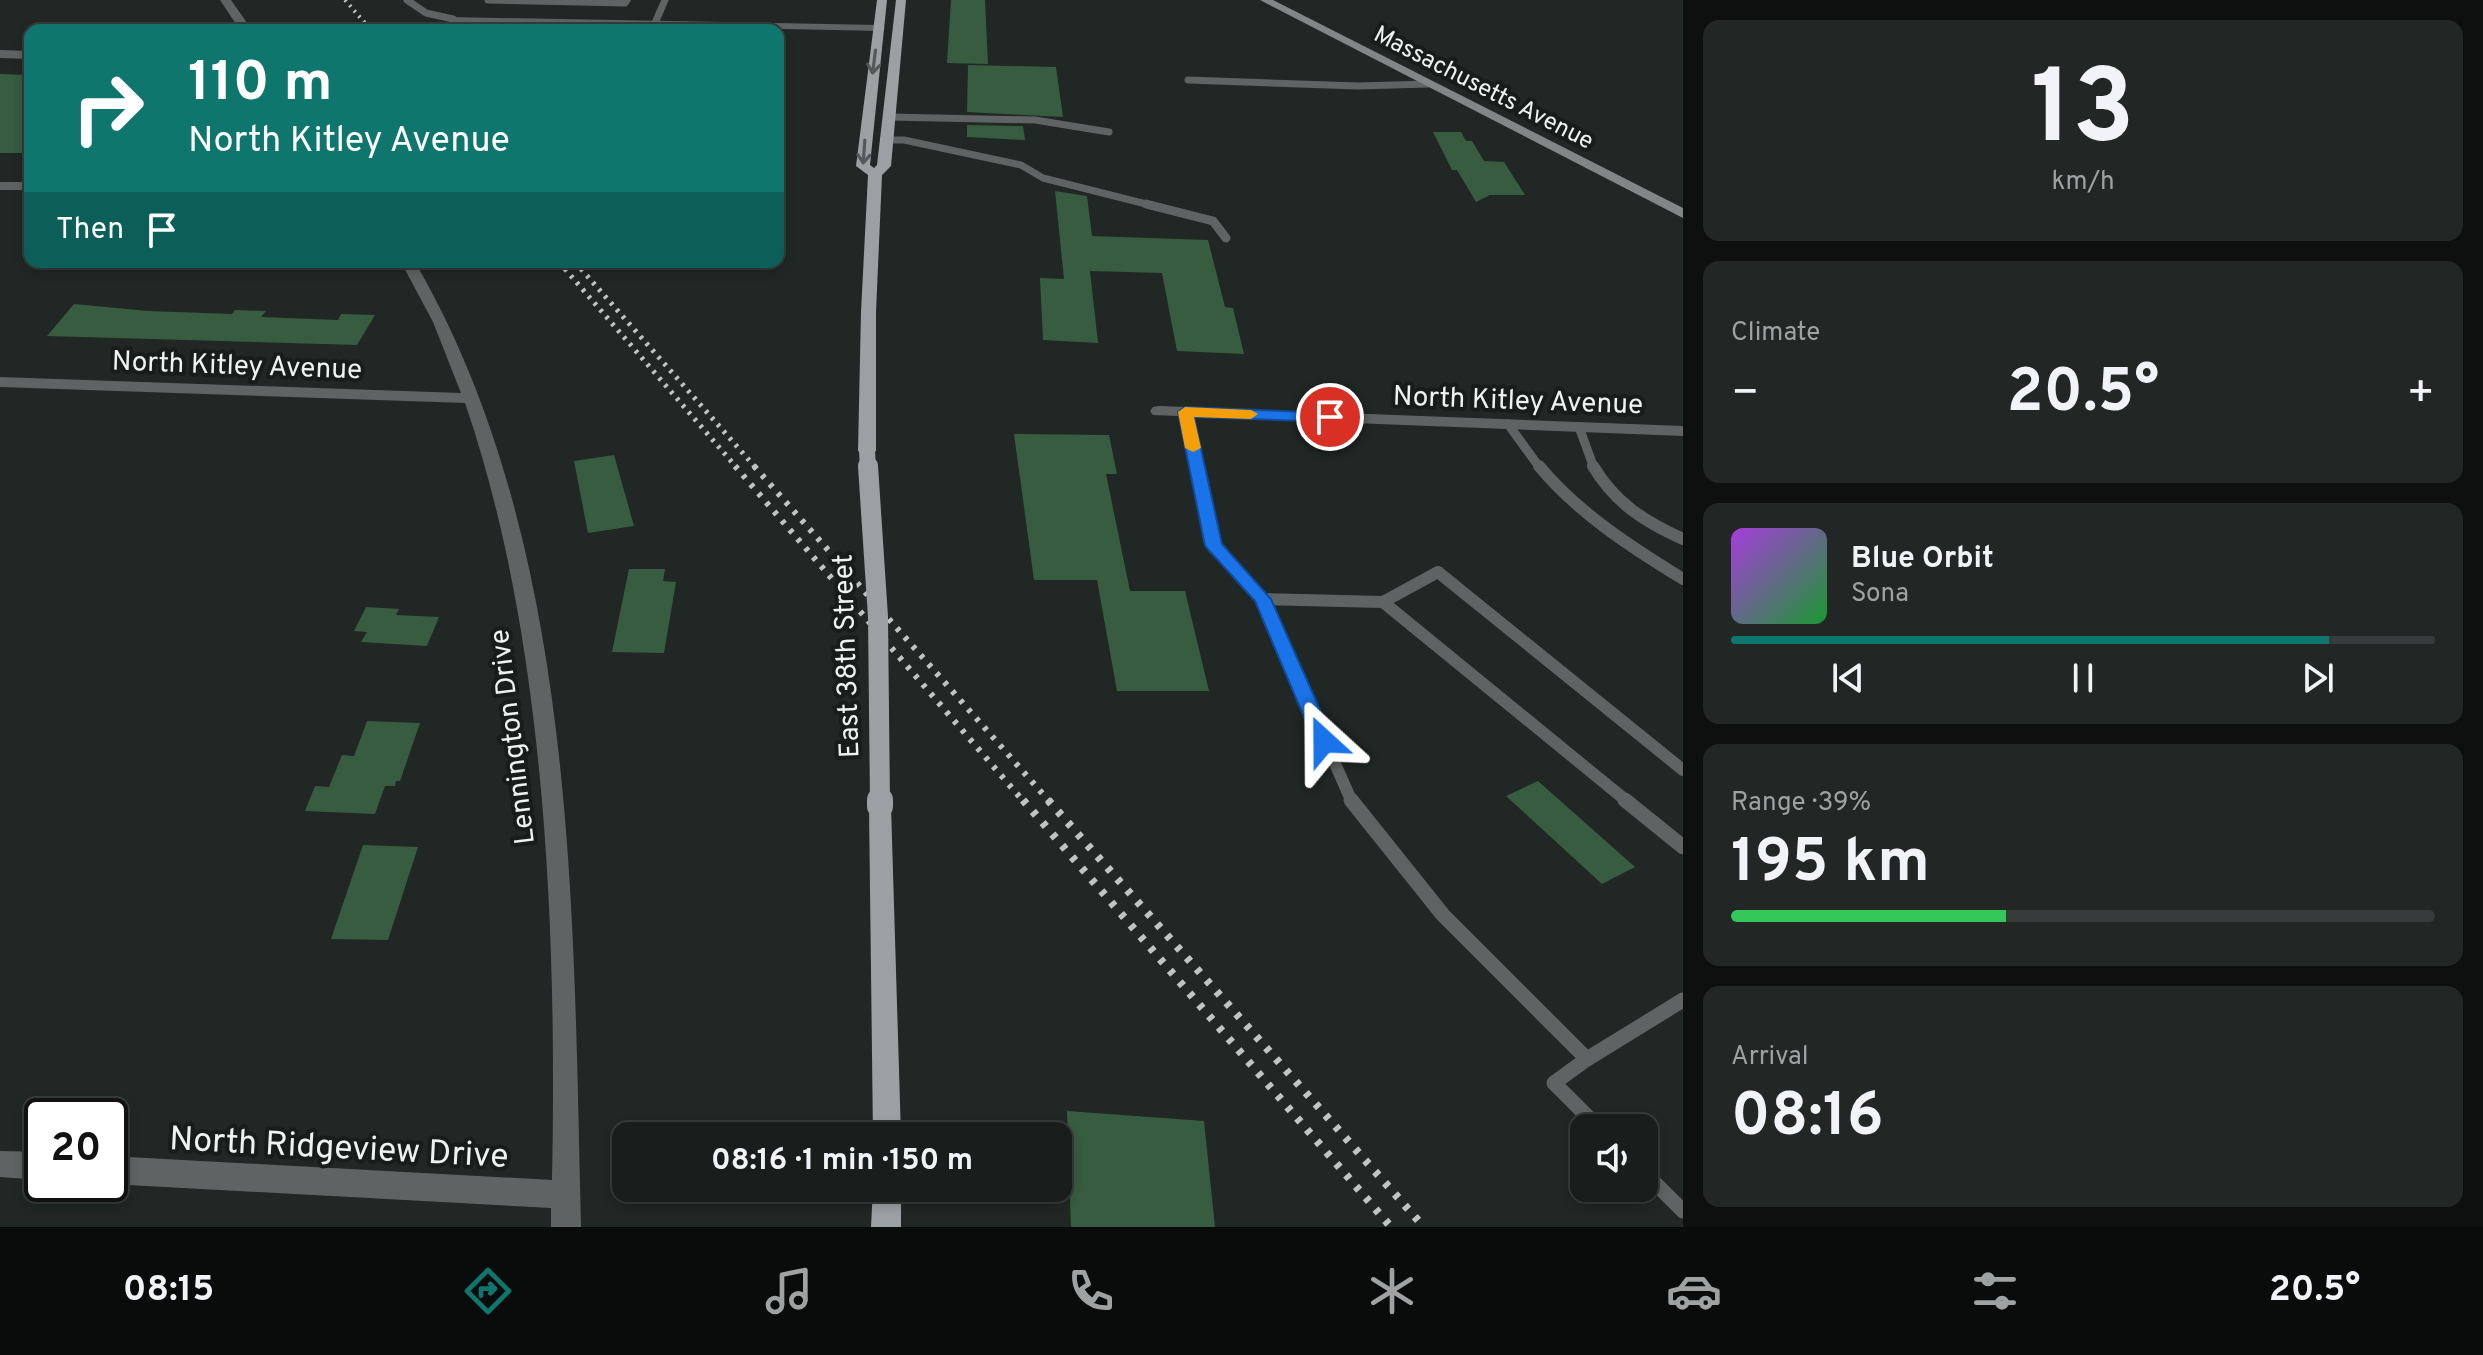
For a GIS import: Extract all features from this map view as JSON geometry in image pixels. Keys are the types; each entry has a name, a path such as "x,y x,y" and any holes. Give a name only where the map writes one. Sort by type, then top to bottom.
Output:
{"main road":[{"name":"East 38th Street","path":"875,174 863,166 882,0"},
{"name":"East 38th Street","path":"887,1122 878,605 867,451 867,278 875,174 884,166 888,140 901,0"},
{"name":"Massachusetts Avenue","path":"1265,0 1683,214"},
{"path":"886,1227 887,1202"}],"street":[{"path":"225,0 242,24"},
{"path":"453,19 700,24"},
{"path":"784,26 879,28"},
{"path":"0,54 24,55"},
{"path":"0,186 24,186"},
{"name":"Lennington Drive","path":"411,268 427,295 473,398 492,457 516,558 539,690 550,786 561,960 566,1227"},
{"name":"North Kitley Avenue","path":"0,382 473,398"},
{"name":"North Kitley Avenue","path":"1159,411 1683,431"},
{"path":"0,1164 24,1165"},
{"name":"North Ridgeview Drive","path":"128,1171 565,1195"}],"lane":[{"path":"407,0 426,13 453,19"},
{"path":"488,0 625,3 627,0"},
{"path":"655,23 665,0"},
{"path":"1188,80 1358,86 1428,84"},
{"path":"890,117 1035,120 1109,132"},
{"path":"888,140 904,140 1021,165 1043,178 1213,221 1226,238"},
{"path":"1185,412 1214,546 1262,599 1349,798 1443,915 1587,1059"},
{"path":"1508,424 1524,452 1553,484 1645,556 1683,579"},
{"path":"1579,427 1586,454 1601,483 1621,504 1656,528 1683,539"},
{"path":"1262,599 1383,602 1438,572 1683,770"},
{"path":"1383,602 1683,847"},
{"path":"1585,1114 1554,1083 1683,1000"},
{"path":"1658,1186 1683,1211"}],"building":[{"path":"951,0 985,0 988,64 947,63"},
{"path":"968,65 1056,67 1063,117 967,112"},
{"path":"0,74 24,75 24,153 0,153"},
{"path":"967,125 1023,126 1025,140 967,137"},
{"path":"1433,132 1461,132 1466,141 1472,141 1484,161 1504,162 1525,195 1490,195 1476,202 1457,170 1452,170"},
{"path":"1055,191 1087,196 1092,236 1208,240 1225,307 1233,308 1244,354 1177,351 1162,273 1090,271 1098,343 1043,340 1040,278 1064,279"},
{"path":"74,304 148,311 232,314 235,310 266,311 261,317 338,320 341,314 375,315 357,345 47,336"},
{"path":"1014,434 1109,435 1117,474 1106,474 1130,591 1185,591 1209,691 1117,691 1097,580 1034,580"},
{"path":"614,455 634,526 588,533 574,461"},
{"path":"629,569 665,569 663,581 676,582 664,653 612,652"},
{"path":"366,607 399,609 396,615 439,617 427,646 361,642 367,632 354,631"},
{"path":"367,721 420,723 400,781 396,781 395,786 385,786 375,814 305,811 315,786 329,787 342,755 354,756"},
{"path":"1538,781 1635,867 1602,884 1506,796"},
{"path":"363,845 418,847 388,940 331,939"},
{"path":"1067,1111 1204,1121 1215,1227 1071,1227 1072,1122 1067,1122"}],"railway":[{"path":"345,0 366,24"},
{"path":"564,268 737,468"},
{"path":"580,268 756,468"},
{"path":"735,466 1024,802"},
{"path":"754,466 1050,802"},
{"path":"1023,800 1391,1227"},
{"path":"1048,800 1424,1227"}],"slow traffic":[{"path":"1193,448 1185,412 1251,414"}],"route":[{"path":"1324,741 1262,599 1214,546 1185,412 1330,417"}]}
